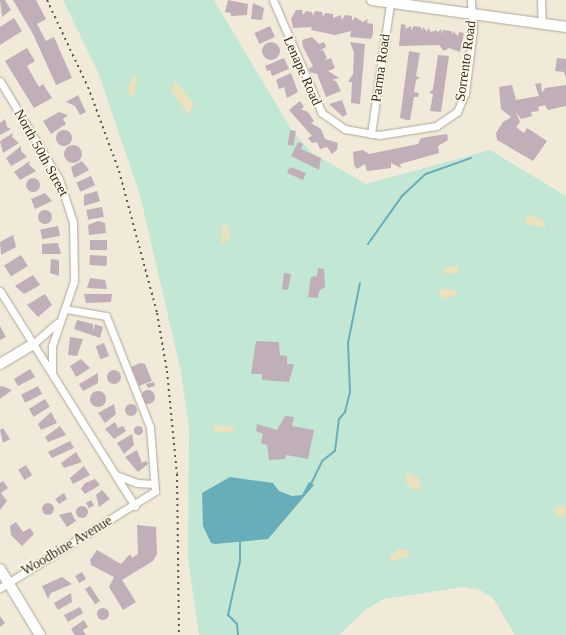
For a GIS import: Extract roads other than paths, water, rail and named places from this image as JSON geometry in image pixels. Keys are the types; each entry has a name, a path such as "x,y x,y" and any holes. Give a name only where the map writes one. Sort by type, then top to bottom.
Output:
{"main road":[{"path":"372,0 390,3 408,3 566,27"},
{"path":"0,364 33,344"},
{"path":"0,569 4,585 40,635"}],"street":[{"name":"Lenape Road","path":"273,0 319,109 340,127 371,134"},
{"name":"Sorrento Road","path":"371,134 436,126 457,112 465,93 473,14 471,0"},
{"path":"541,0 542,24"},
{"name":"Parma Road","path":"371,134 390,3"},
{"name":"North 50th Street","path":"0,81 57,175 69,203 76,259 65,309 51,350 52,371"},
{"path":"0,291 33,344"},
{"path":"65,309 106,316 150,427 154,484 137,483 116,474"},
{"name":"North 50th Street","path":"60,320 33,344 52,371 135,506"},
{"name":"Woodbine Avenue","path":"4,585 153,495 154,484"}],"water":[{"path":"230,477 273,483 279,491 292,496 302,495 309,482 314,485 268,539 215,544 211,543 203,526 202,493"}],"waterway":[{"path":"368,244 402,196 426,174 471,158"},
{"path":"311,484 322,461 335,451 339,419 345,412 350,392 348,343 360,283"},
{"path":"238,635 237,624 228,615 240,561 240,541"}],"railway":[{"path":"47,0 88,87 119,171 157,313 167,371 177,474 179,635"}]}
